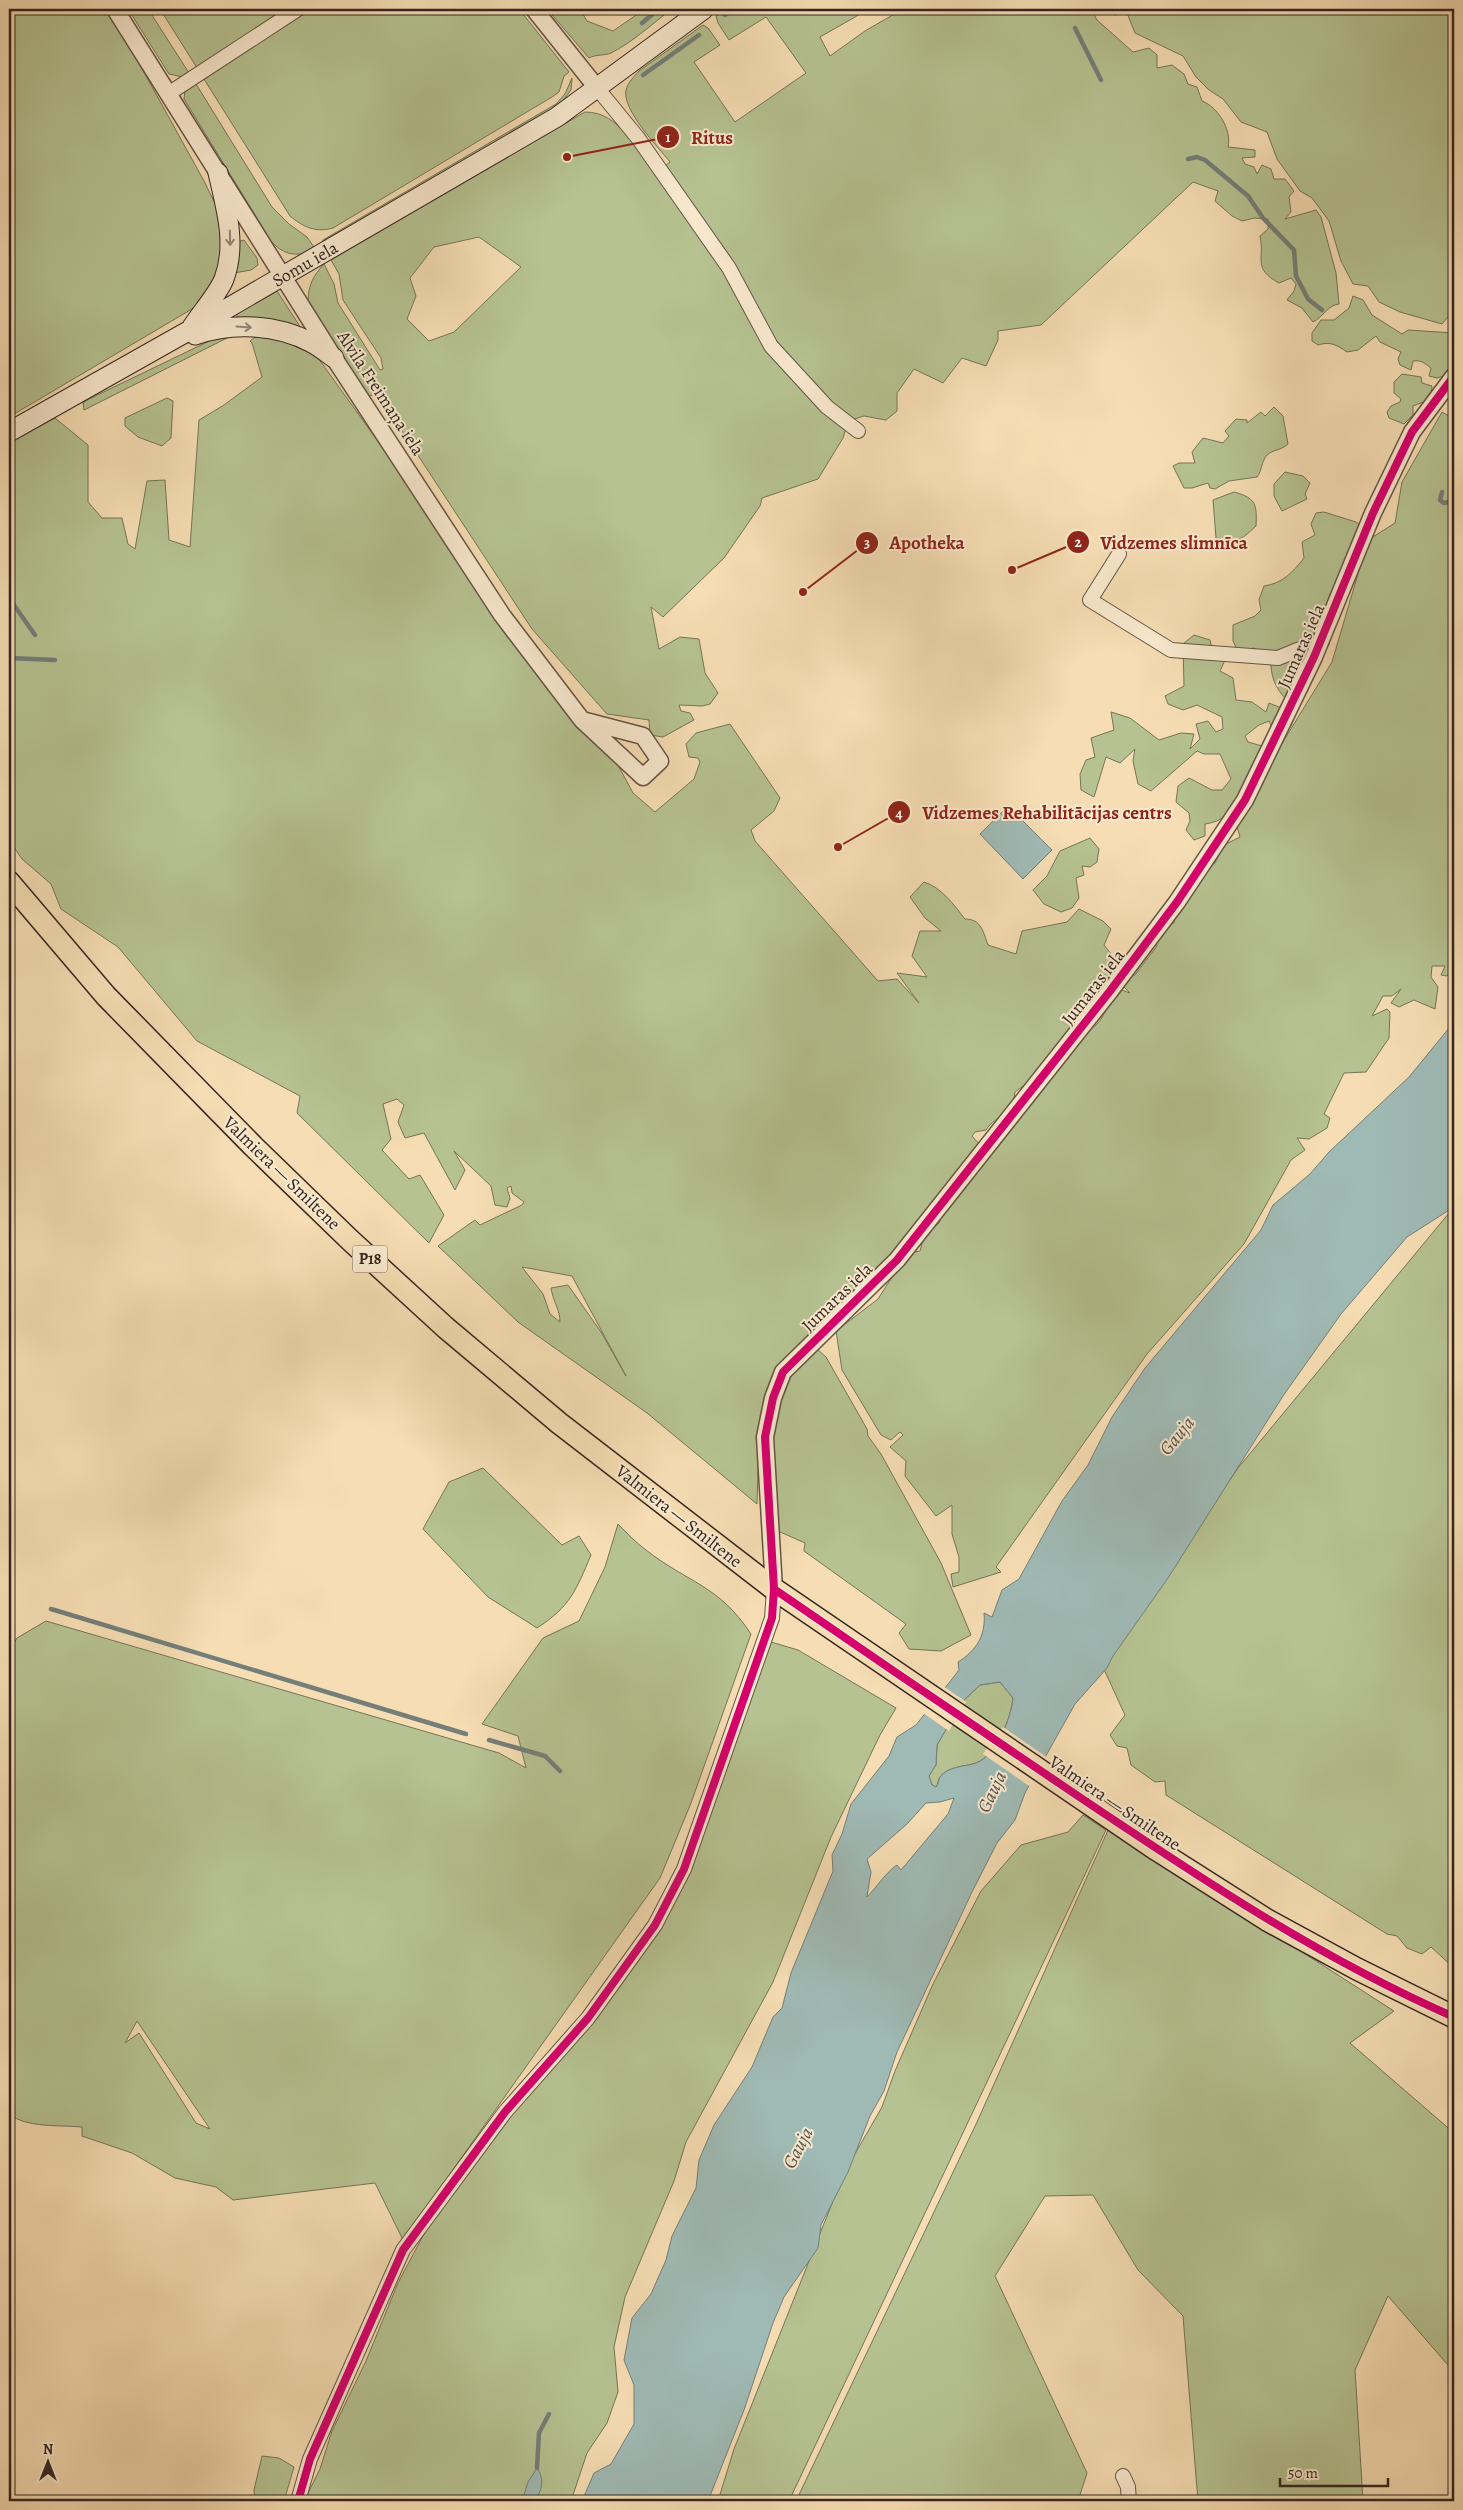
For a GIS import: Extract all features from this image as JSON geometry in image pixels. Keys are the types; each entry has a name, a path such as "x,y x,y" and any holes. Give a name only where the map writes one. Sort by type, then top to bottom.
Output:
{"main road":[{"name":"Somu iela","path":"9,432 190,330 557,117 704,9"},
{"path":"190,330 224,280 230,246 229,220 218,173"},
{"path":"147,353 208,330 235,326 287,333 312,343 334,358"},
{"name":"Valmiera — Smiltene","path":"9,882 106,996 252,1146 357,1247 446,1328 559,1423 774,1589 1096,1808 1267,1920 1357,1970 1454,2017"}],"street":[{"name":"Alvila Freimaņa iela","path":"115,9 334,358 502,616 582,720 643,777 660,761 642,736 582,720"},
{"path":"168,94 298,9"},
{"path":"534,9 638,138 729,268 771,346 826,407 858,431"},
{"name":"Jumaras iela","path":"774,1589 765,1437 773,1398 783,1372 898,1260 1178,902 1245,800 1314,657 1373,513 1412,432 1454,376"},
{"path":"1119,554 1090,600 1171,650 1278,658 1300,649"},
{"path":"298,2501 310,2459 403,2250 505,2112 588,2018 655,1925 684,1869 715,1784 772,1618 774,1589"},
{"path":"1123,2476 1128,2487 1129,2501"}],"green space":[{"path":"9,9 106,9 130,47 204,181 224,222 223,250 211,289 192,309 9,417"},
{"path":"128,9 148,9 189,73 183,77 169,74"},
{"path":"160,9 519,9 569,72 564,76 559,92 552,97 333,228 321,230 305,226 290,216"},
{"path":"547,9 580,9 587,21 613,31 645,9 672,9 619,49 608,54 589,58"},
{"path":"725,9 869,9 820,37 830,56 865,31 903,9 1091,9 1097,20 1133,52 1149,48 1157,55 1157,68 1172,65 1184,74 1188,84 1197,87 1202,101 1213,108 1226,127 1229,140 1228,147 1255,150 1255,157 1242,158 1245,164 1254,167 1257,174 1262,165 1271,169 1274,179 1285,179 1294,191 1289,197 1291,212 1285,219 1316,210 1321,217 1336,273 1339,304 1329,309 1313,322 1302,308 1287,300 1294,291 1296,284 1291,278 1279,283 1265,273 1262,268 1260,236 1268,229 1268,219 1254,218 1242,221 1232,216 1215,201 1218,191 1193,182 1041,325 998,331 998,340 986,366 962,358 943,383 914,369 897,393 897,411 886,420 864,416 848,421 843,438 818,479 762,498 760,506 724,558 663,617 651,607 659,649 680,637 699,639 705,673 718,693 710,704 702,706 679,705 681,711 690,713 694,720 663,737 650,735 649,720 607,714 532,629 377,393 370,396 366,394 308,300 312,280 324,264 334,284 338,303 380,370 383,369 381,358 343,300 339,274 331,260 585,112 608,118 617,125 655,173 670,162 635,118 626,98 626,90 631,80 639,71 703,25 708,28 720,45 694,62 735,122 806,73 766,17 729,40 718,23 716,16","holes":["479,237 521,267 454,332 429,341 407,319 416,296 410,278 434,247"]},
{"path":"1111,9 1454,9 1454,310 1442,324 1400,312 1379,302 1368,286 1353,284 1341,261 1329,221 1312,198 1300,191 1277,159 1267,132 1241,122 1223,99 1209,90 1196,77 1183,56 1135,33 1127,13 1114,15"},
{"path":"572,78 571,90 559,106 323,243 323,240 556,104 565,94"},
{"path":"196,84 272,207 289,224 307,237 316,250 303,254 292,254 281,250 271,241 184,99 185,90"},
{"path":"244,240 257,258 258,265 251,270 234,273 237,242"},
{"path":"277,291 301,328 237,317 237,312"},
{"path":"1353,296 1363,300 1372,315 1402,334 1408,330 1454,333 1454,373 1437,378 1429,376 1431,368 1421,361 1413,361 1411,370 1400,365 1398,359 1401,352 1380,342 1376,336 1358,350 1347,352 1333,344 1318,345 1312,341 1312,333 1321,320 1334,320 1349,308"},
{"path":"228,332 235,334 84,410 83,403 89,399"},
{"path":"255,337 279,339 313,351 579,721 619,767 633,793 655,812 694,779 700,762 698,758 689,757 686,744 696,733 730,724 780,798 774,811 751,830 755,841 878,981 897,979 919,1003 897,973 927,977 912,956 920,931 941,931 925,918 910,897 924,882 942,892 965,919 975,921 981,927 988,945 1016,954 1022,931 1067,922 1079,909 1103,921 1111,929 1104,945 1122,968 1046,1069 1015,1092 1011,1107 1004,1115 986,1130 975,1132 972,1136 981,1146 910,1248 788,1357 759,1436 757,1504 647,1413 518,1322 438,1246 475,1220 480,1225 522,1205 524,1202 512,1193 511,1186 507,1188 510,1198 507,1207 495,1205 491,1186 454,1151 465,1170 455,1190 424,1133 405,1138 398,1122 404,1105 397,1099 383,1104 391,1139 382,1150 409,1179 420,1175 444,1215 429,1243 297,1113 300,1096 197,1041 118,947 61,909 51,884 22,859 9,840 9,442 55,418 88,445 88,502 102,518 122,518 128,544 135,549 147,481 165,480 169,540 190,547 199,420 224,405 262,377 250,341","holes":["522,1267 572,1276 626,1376 601,1332 568,1285 551,1288 560,1322 550,1314 543,1294"]},
{"path":"1402,374 1421,377 1422,383 1432,386 1431,399 1413,406 1413,415 1404,424 1389,418 1387,412 1391,406 1400,402 1401,399 1394,393 1394,382"},
{"path":"167,398 173,401 171,438 162,446 138,437 125,426 125,418"},
{"path":"1274,407 1283,416 1288,444 1267,455 1257,477 1229,481 1215,489 1210,488 1208,483 1192,488 1184,488 1173,466 1179,463 1195,463 1192,452 1203,438 1223,443 1229,436 1225,431 1236,419 1247,420 1247,423 1261,412 1265,416"},
{"path":"1442,412 1454,419 1454,969 1447,976 1441,975 1445,966 1432,966 1431,977 1438,987 1435,1009 1414,1000 1399,1007 1391,1003 1401,989 1392,996 1383,996 1372,1016 1387,1009 1390,1012 1389,1038 1366,1072 1344,1073 1324,1114 1330,1118 1327,1128 1309,1139 1297,1138 1305,1150 1291,1160 1244,1244 1147,1354 996,1567 1001,1572 953,1587 951,1574 959,1572 959,1557 952,1534 952,1505 936,1516 905,1476 906,1461 890,1447 903,1435 900,1432 891,1440 881,1435 842,1370 836,1331 878,1299 894,1274 914,1252 920,1251 924,1236 939,1223 945,1207 1032,1093 1055,1074 1078,1034 1094,1027 1099,1022 1116,988 1130,993 1121,984 1128,976 1135,975 1157,946 1155,937 1162,925 1174,923 1174,915 1205,870 1215,863 1224,845 1240,837 1235,820 1332,662 1368,540 1395,523 1402,482"},
{"path":"1285,472 1303,476 1310,483 1305,494 1307,499 1282,511 1274,496 1274,484"},
{"path":"1234,492 1247,497 1254,503 1256,526 1238,540 1216,538 1213,500"},
{"path":"1324,512 1356,522 1365,528 1334,620 1329,645 1318,658 1303,659 1309,679 1305,696 1288,701 1274,681 1271,670 1271,658 1254,648 1238,652 1233,641 1233,625 1255,616 1261,610 1259,600 1264,586 1271,585 1287,576 1304,558 1302,542 1315,535 1311,524 1316,513"},
{"path":"1194,635 1210,640 1212,649 1225,660 1220,671 1233,678 1236,700 1252,702 1266,712 1269,703 1284,709 1292,724 1285,734 1273,730 1269,721 1259,725 1245,736 1248,742 1262,746 1248,782 1236,805 1217,821 1205,824 1205,836 1194,840 1186,830 1190,821 1189,813 1176,802 1178,786 1189,778 1212,790 1222,790 1231,779 1220,754 1204,754 1197,751 1151,791 1138,784 1133,761 1135,749 1120,763 1106,757 1094,797 1081,790 1080,774 1086,760 1095,757 1091,738 1114,730 1111,712 1130,718 1159,740 1181,733 1194,734 1190,749 1200,739 1196,724 1208,721 1216,732 1223,729 1222,717 1197,705 1183,710 1168,704 1165,696 1184,686 1183,644"},
{"path":"1090,838 1099,849 1097,862 1090,867 1082,866 1084,875 1076,878 1079,898 1072,908 1061,912 1044,904 1033,890 1047,876 1060,851"},
{"path":"1454,1207 1454,1968 1431,1947 1422,1954 1407,1948 1397,1936 1387,1934 1166,1795 1165,1781 1155,1782 1131,1765 1127,1748 1117,1746 1110,1735 1125,1715 1102,1665 1238,1468"},
{"path":"816,1348 826,1357 867,1429 868,1436 881,1454 941,1563 971,1635 941,1651 909,1649 899,1633 906,1624 804,1551 805,1543 778,1531 771,1424 784,1385 798,1362"},
{"path":"483,1468 562,1545 579,1536 591,1555 571,1596 558,1612 537,1628 488,1597 423,1529 449,1482"},
{"path":"618,1524 635,1541 661,1561 715,1595 739,1618 751,1634 691,1803 660,1878 403,2240 375,2183 233,2200 216,2187 175,2178 132,2153 82,2136 82,2127 34,2124 24,2122 9,2114 9,1652 17,1638 46,1621 499,1753 526,1768 518,1736 482,1724 543,1638 579,1621 605,1567","holes":["137,2021 210,2129 196,2123 139,2033 125,2043"]},
{"path":"761,1639 798,1650 896,1708 880,1735 831,1837 773,1982 686,2142 674,2181 625,2297 614,2347 618,2392 607,2423 587,2453 571,2501 304,2501 320,2469 332,2431 366,2361 398,2283 435,2213 645,1929 673,1877 712,1782"},
{"path":"1000,1682 1013,1698 1002,1735 984,1759 943,1773 936,1787 932,1785 929,1776 936,1765 937,1745 962,1702 980,1685"},
{"path":"1083,1815 1106,1830 789,2501 718,2501 734,2449 845,2171 882,2107 895,2071 933,1984 981,1891 1021,1845 1068,1832"},
{"path":"1109,1828 1394,2011 1350,2043 1454,2133 1454,2372 1388,2296 1355,2370 1363,2501 1198,2501 1183,2316 1138,2270 1093,2195 1045,2196 995,2276 1087,2473 1078,2501 796,2501 977,2122"},
{"path":"262,2456 279,2458 294,2467 284,2501 255,2501 254,2490"}],"water":[{"path":"1008,806 1052,850 1023,879 980,834"},
{"name":"Gauja","path":"1454,1022 1454,1207 1407,1237 1341,1314 1283,1396 1168,1578 1113,1656 1107,1668 1075,1704 1025,1793 1015,1820 997,1843 972,1892 897,2052 884,2091 870,2116 848,2172 821,2225 818,2248 784,2297 773,2323 744,2410 708,2501 582,2501 594,2473 611,2464 634,2424 634,2385 624,2360 632,2318 651,2294 666,2260 672,2236 696,2188 699,2160 714,2125 752,2067 773,2017 782,2008 791,1973 833,1871 832,1855 842,1834 851,1804 889,1756 897,1737 916,1725 959,1670 958,1662 975,1647 982,1635 984,1613 992,1617 1002,1590 1019,1579 1062,1501 1088,1465 1112,1417 1145,1368 1261,1230 1273,1205 1310,1174 1329,1152 1409,1077","holes":["1000,1682 1013,1698 1002,1735 984,1759 947,1771 940,1777 936,1787 932,1785 929,1776 936,1765 937,1745 962,1702 980,1685","954,1798 948,1814 901,1870 897,1865 893,1868 867,1897 871,1872 867,1859 907,1824 926,1803"]},
{"path":"537,2468 542,2481 541,2490 534,2501 530,2501 524,2495 528,2482"}],"pier":[{"path":"943,1686 966,1702 949,1731 923,1713"},
{"path":"1003,1727 1048,1758 1032,1788 983,1754"}],"waterway":[{"path":"642,23 659,9"},
{"path":"725,15 733,9"},
{"path":"1075,28 1101,80"},
{"path":"643,75 699,35"},
{"path":"1188,159 1197,157 1205,160 1248,196 1263,218 1294,250 1296,276 1308,299 1322,310"},
{"path":"1450,426 1454,432"},
{"path":"1442,492 1440,500 1444,503 1454,501"},
{"path":"9,598 35,635"},
{"path":"9,658 55,660"},
{"path":"51,1609 466,1734"},
{"path":"489,1740 545,1756 560,1771"},
{"path":"537,2468 539,2433 549,2414"}],"cycle path":[{"path":"298,2501 310,2459 403,2250 505,2112 588,2018 655,1925 684,1869 772,1618 774,1589 765,1437 773,1398 783,1372 897,1260 1110,991 1177,902 1245,800 1314,657 1373,513 1412,432 1454,376"},
{"path":"774,1589 1121,1825 1213,1885 1355,1969 1454,2017"}],"place":[{"name":"Ritus","path":"567,157"},
{"name":"Vidzemes slimnīca","path":"1012,570"},
{"name":"Apotheka","path":"803,592"},
{"name":"Vidzemes Rehabilitācijas centrs","path":"838,847"}]}
